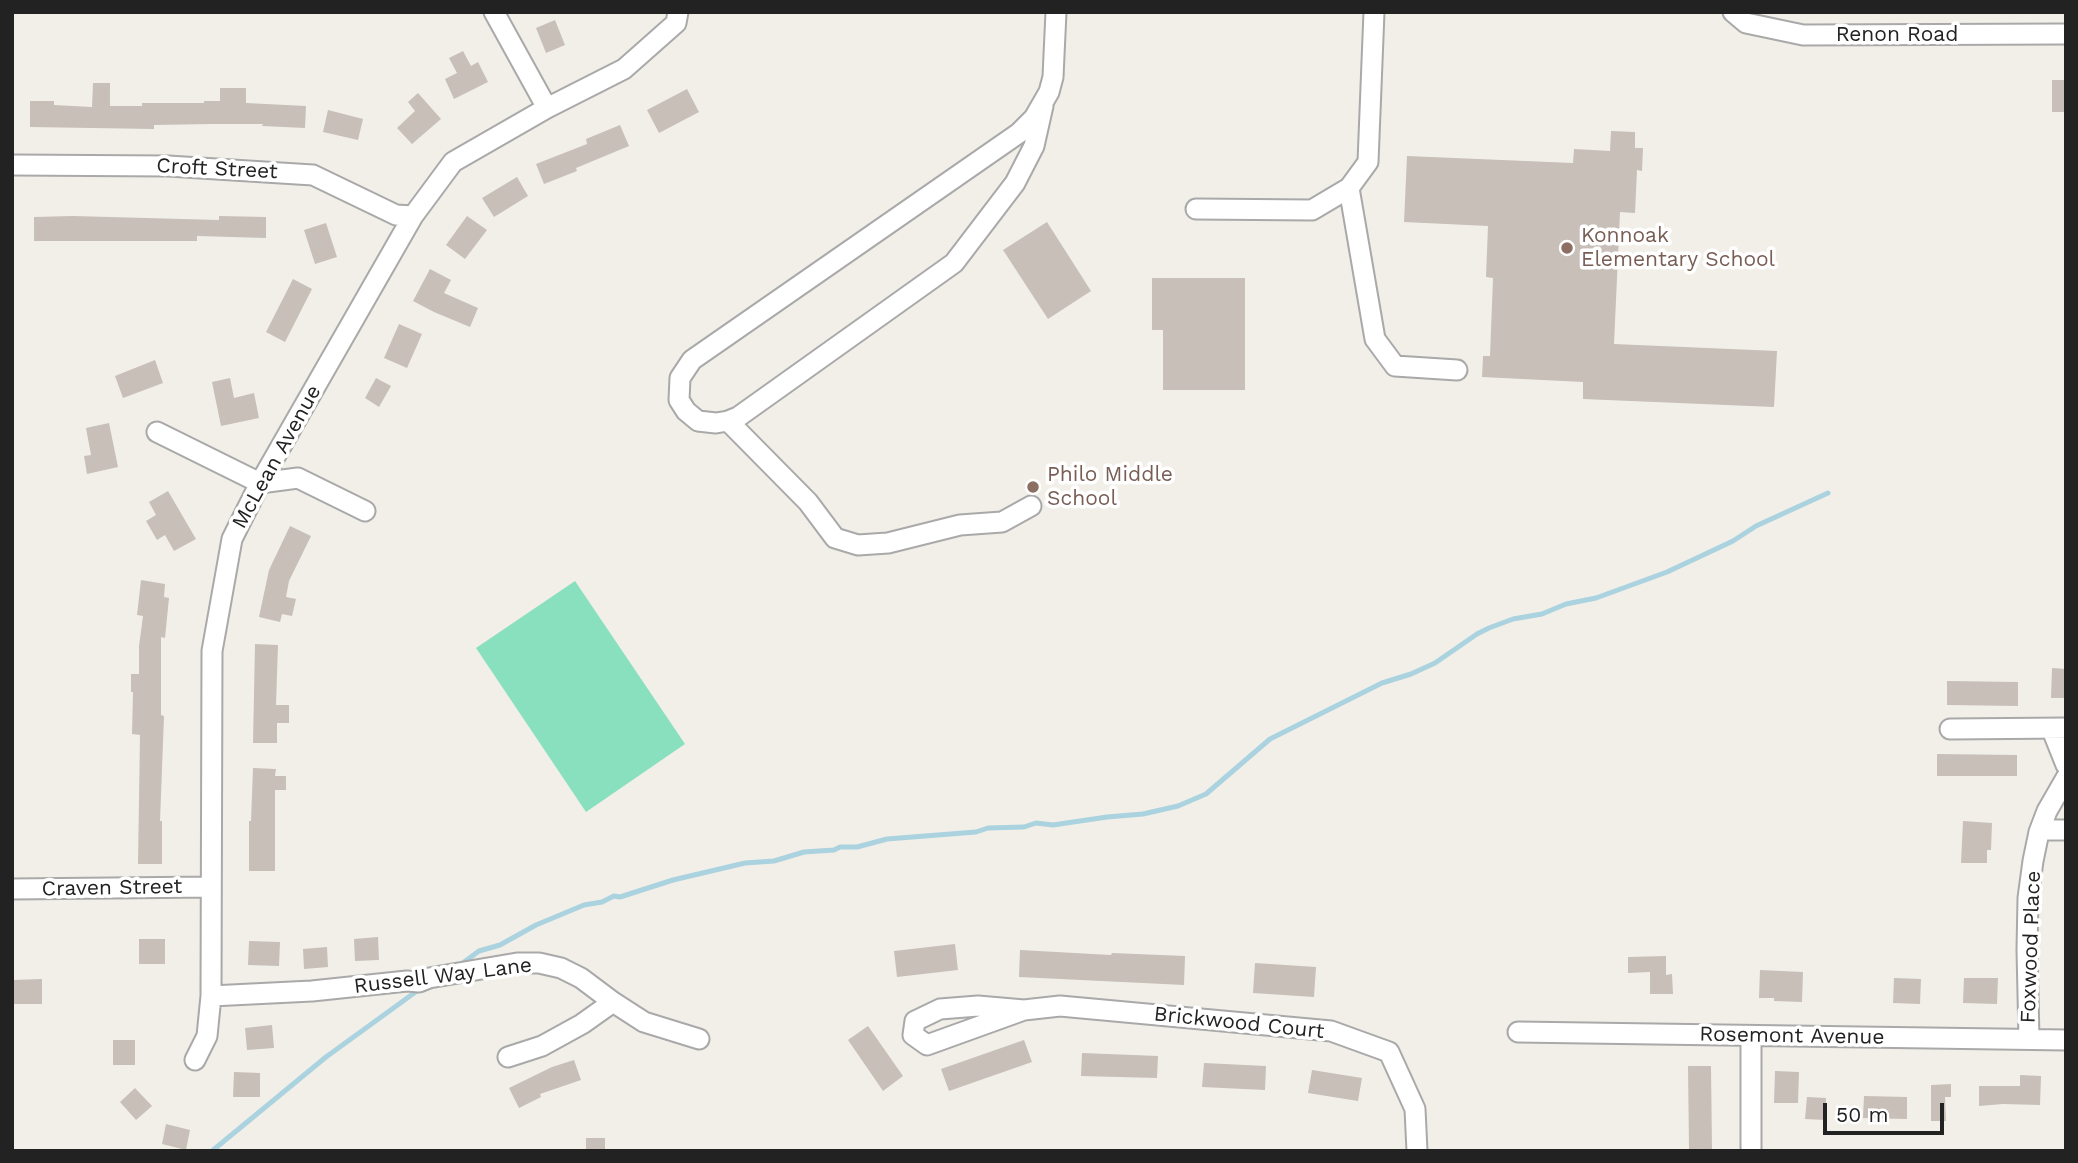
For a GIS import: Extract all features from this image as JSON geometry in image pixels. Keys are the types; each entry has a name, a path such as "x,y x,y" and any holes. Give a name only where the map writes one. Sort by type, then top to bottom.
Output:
{"street":[{"path":"494,12 547,108"},
{"name":"McLean Avenue","path":"195,1060 207,1037 211,996 212,651 232,539 260,483 413,216 453,162 547,108 624,69 676,23 678,12"},
{"path":"1043,106 1019,133 692,360 680,378 679,400 686,411 698,421 716,423 738,417 954,263 1015,183 1034,146 1053,78 1056,12"},
{"path":"1196,209 1312,210 1349,188 1368,162 1374,12"},
{"name":"Renon Road","path":"1732,12 1746,23 1803,35 2066,34"},
{"name":"Croft Street","path":"12,165 168,166 313,175 396,215 413,216"},
{"path":"1349,188 1376,339 1395,366 1457,370"},
{"path":"728,421 808,502 835,538 858,545 888,543 960,524 1002,522 1031,506"},
{"path":"157,432 260,483 298,478 365,511"},
{"path":"1950,729 2059,729 2066,765"},
{"name":"Foxwood Place","path":"2028,1039 2028,898 2033,861 2046,811 2066,778"},
{"path":"2040,830 2066,830"},
{"name":"Craven Street","path":"12,889 211,887"},
{"name":"Russell Way Lane","path":"211,996 419,982 517,963 539,963 561,968 581,978 644,1022 699,1039"},
{"path":"508,1057 542,1046 582,1024 613,1002"},
{"name":"Brickwood Court","path":"1024,1010 927,1045 913,1035 915,1021 940,1009 978,1006 1024,1010 1060,1006 1331,1031 1389,1052 1415,1109 1417,1151"},
{"name":"Rosemont Avenue","path":"1518,1031 2066,1040"},
{"path":"1751,1036 1751,1151"}],"green space":[{"path":"575,581 685,744 586,812 476,648"}],"building":[{"path":"555,20 565,45 546,53 536,28"},
{"path":"463,51 471,66 478,62 488,82 454,99 445,79 457,73 449,58"},
{"path":"2052,80 2066,80 2066,112 2052,112"},
{"path":"93,83 110,83 110,106 220,101 220,88 246,88 246,103 306,106 305,128 262,126 263,124 154,125 154,129 30,127 30,101 54,101 54,105 92,107"},
{"path":"687,89 699,112 659,133 647,110"},
{"path":"418,93 441,119 412,144 397,128 415,111 408,102"},
{"path":"328,110 363,119 358,140 323,132"},
{"path":"620,125 629,146 544,184 536,164 587,144 586,139"},
{"path":"1611,131 1635,132 1635,148 1643,148 1642,171 1637,170 1635,213 1620,212 1614,344 1777,351 1774,407 1583,399 1583,382 1482,377 1483,356 1490,356 1493,278 1486,277 1488,226 1404,222 1407,156 1573,163 1574,149 1610,151"},
{"path":"517,177 528,196 494,217 482,198"},
{"path":"219,216 266,217 266,238 197,236 197,241 34,241 34,217 219,220"},
{"path":"467,216 487,230 465,259 446,245"},
{"path":"1047,222 1091,291 1048,319 1003,250"},
{"path":"326,223 337,257 315,264 304,230"},
{"path":"430,269 451,280 444,293 478,308 470,327 413,301"},
{"path":"1152,278 1245,278 1245,390 1163,390 1163,330 1152,330"},
{"path":"293,279 312,289 285,342 266,332"},
{"path":"399,324 422,334 407,368 384,358"},
{"path":"155,360 163,383 123,398 115,376"},
{"path":"230,378 234,398 254,393 259,418 221,426 212,382"},
{"path":"376,378 391,386 379,407 365,398"},
{"path":"109,423 118,467 87,474 84,456 91,455 86,428"},
{"path":"168,491 196,539 174,551 165,535 157,540 146,521 156,515 149,502"},
{"path":"290,526 311,536 289,581 286,597 296,599 292,616 282,614 280,622 259,617 269,570"},
{"path":"141,580 165,584 164,597 169,598 165,638 161,637 161,715 164,716 160,821 162,864 138,864 140,735 132,734 131,674 139,674 143,616 137,615"},
{"path":"255,644 278,645 276,705 289,705 289,723 277,723 277,743 253,743"},
{"path":"2052,668 2066,669 2066,698 2051,698"},
{"path":"1947,681 2018,682 2018,706 1947,705"},
{"path":"1937,754 2017,755 2017,776 1937,776"},
{"path":"253,768 276,769 275,776 286,776 286,790 275,790 275,871 249,871"},
{"path":"1963,821 1992,823 1991,850 1987,850 1987,863 1961,863"},
{"path":"378,937 379,960 355,961 354,939"},
{"path":"139,939 165,939 165,964 139,964"},
{"path":"249,941 280,942 279,966 248,965"},
{"path":"955,944 958,970 897,977 894,951"},
{"path":"327,947 328,967 304,969 303,949"},
{"path":"1020,950 1185,956 1184,985 1019,977"},
{"path":"1666,956 1666,975 1672,974 1673,994 1650,994 1650,972 1628,973 1628,957"},
{"path":"1255,963 1316,967 1314,997 1253,993"},
{"path":"1760,970 1803,972 1802,1002 1759,998"},
{"path":"1894,978 1921,979 1920,1004 1893,1003"},
{"path":"1964,978 1998,978 1997,1004 1963,1003"},
{"path":"42,979 42,1004 12,1004 12,980"},
{"path":"272,1025 274,1048 247,1050 245,1028"},
{"path":"868,1026 903,1076 883,1091 848,1040"},
{"path":"113,1040 135,1040 135,1065 113,1065"},
{"path":"1024,1040 1032,1062 949,1091 941,1069"},
{"path":"1082,1053 1158,1056 1157,1078 1081,1076"},
{"path":"574,1060 581,1080 540,1094 541,1097 519,1108 509,1088 552,1067"},
{"path":"1204,1063 1266,1066 1265,1090 1202,1087"},
{"path":"1688,1066 1711,1066 1712,1149 1689,1149"},
{"path":"1312,1070 1362,1078 1358,1101 1308,1093"},
{"path":"1775,1071 1799,1072 1798,1103 1774,1103"},
{"path":"234,1072 260,1073 260,1097 233,1097"},
{"path":"2020,1075 2041,1076 2040,1105 1979,1106 1979,1086 2020,1086"},
{"path":"1951,1084 1951,1097 1945,1097 1946,1121 1931,1121 1931,1085"},
{"path":"135,1088 152,1106 136,1120 120,1102"},
{"path":"1864,1096 1907,1097 1907,1119 1863,1118"},
{"path":"1807,1097 1826,1098 1825,1120 1805,1119"},
{"path":"166,1124 190,1130 186,1150 162,1144"},
{"path":"586,1138 605,1138 605,1151 586,1151"}],"waterway":[{"path":"460,965 479,951 500,945 536,925 584,905 745,863 774,861 804,852 857,847 887,839 976,832 988,828 1024,827 1036,823 1053,825 1143,814 1178,806 1206,794 1270,739 1382,683 1435,663 1489,628 1513,619 1542,614 1566,604 1596,598 1667,572 1828,493"},
{"path":"212,1151 326,1057 421,988"}],"place":[{"name":"Konnoak Elementary School","path":"1567,248"},
{"name":"Philo Middle School","path":"1033,487"}]}
